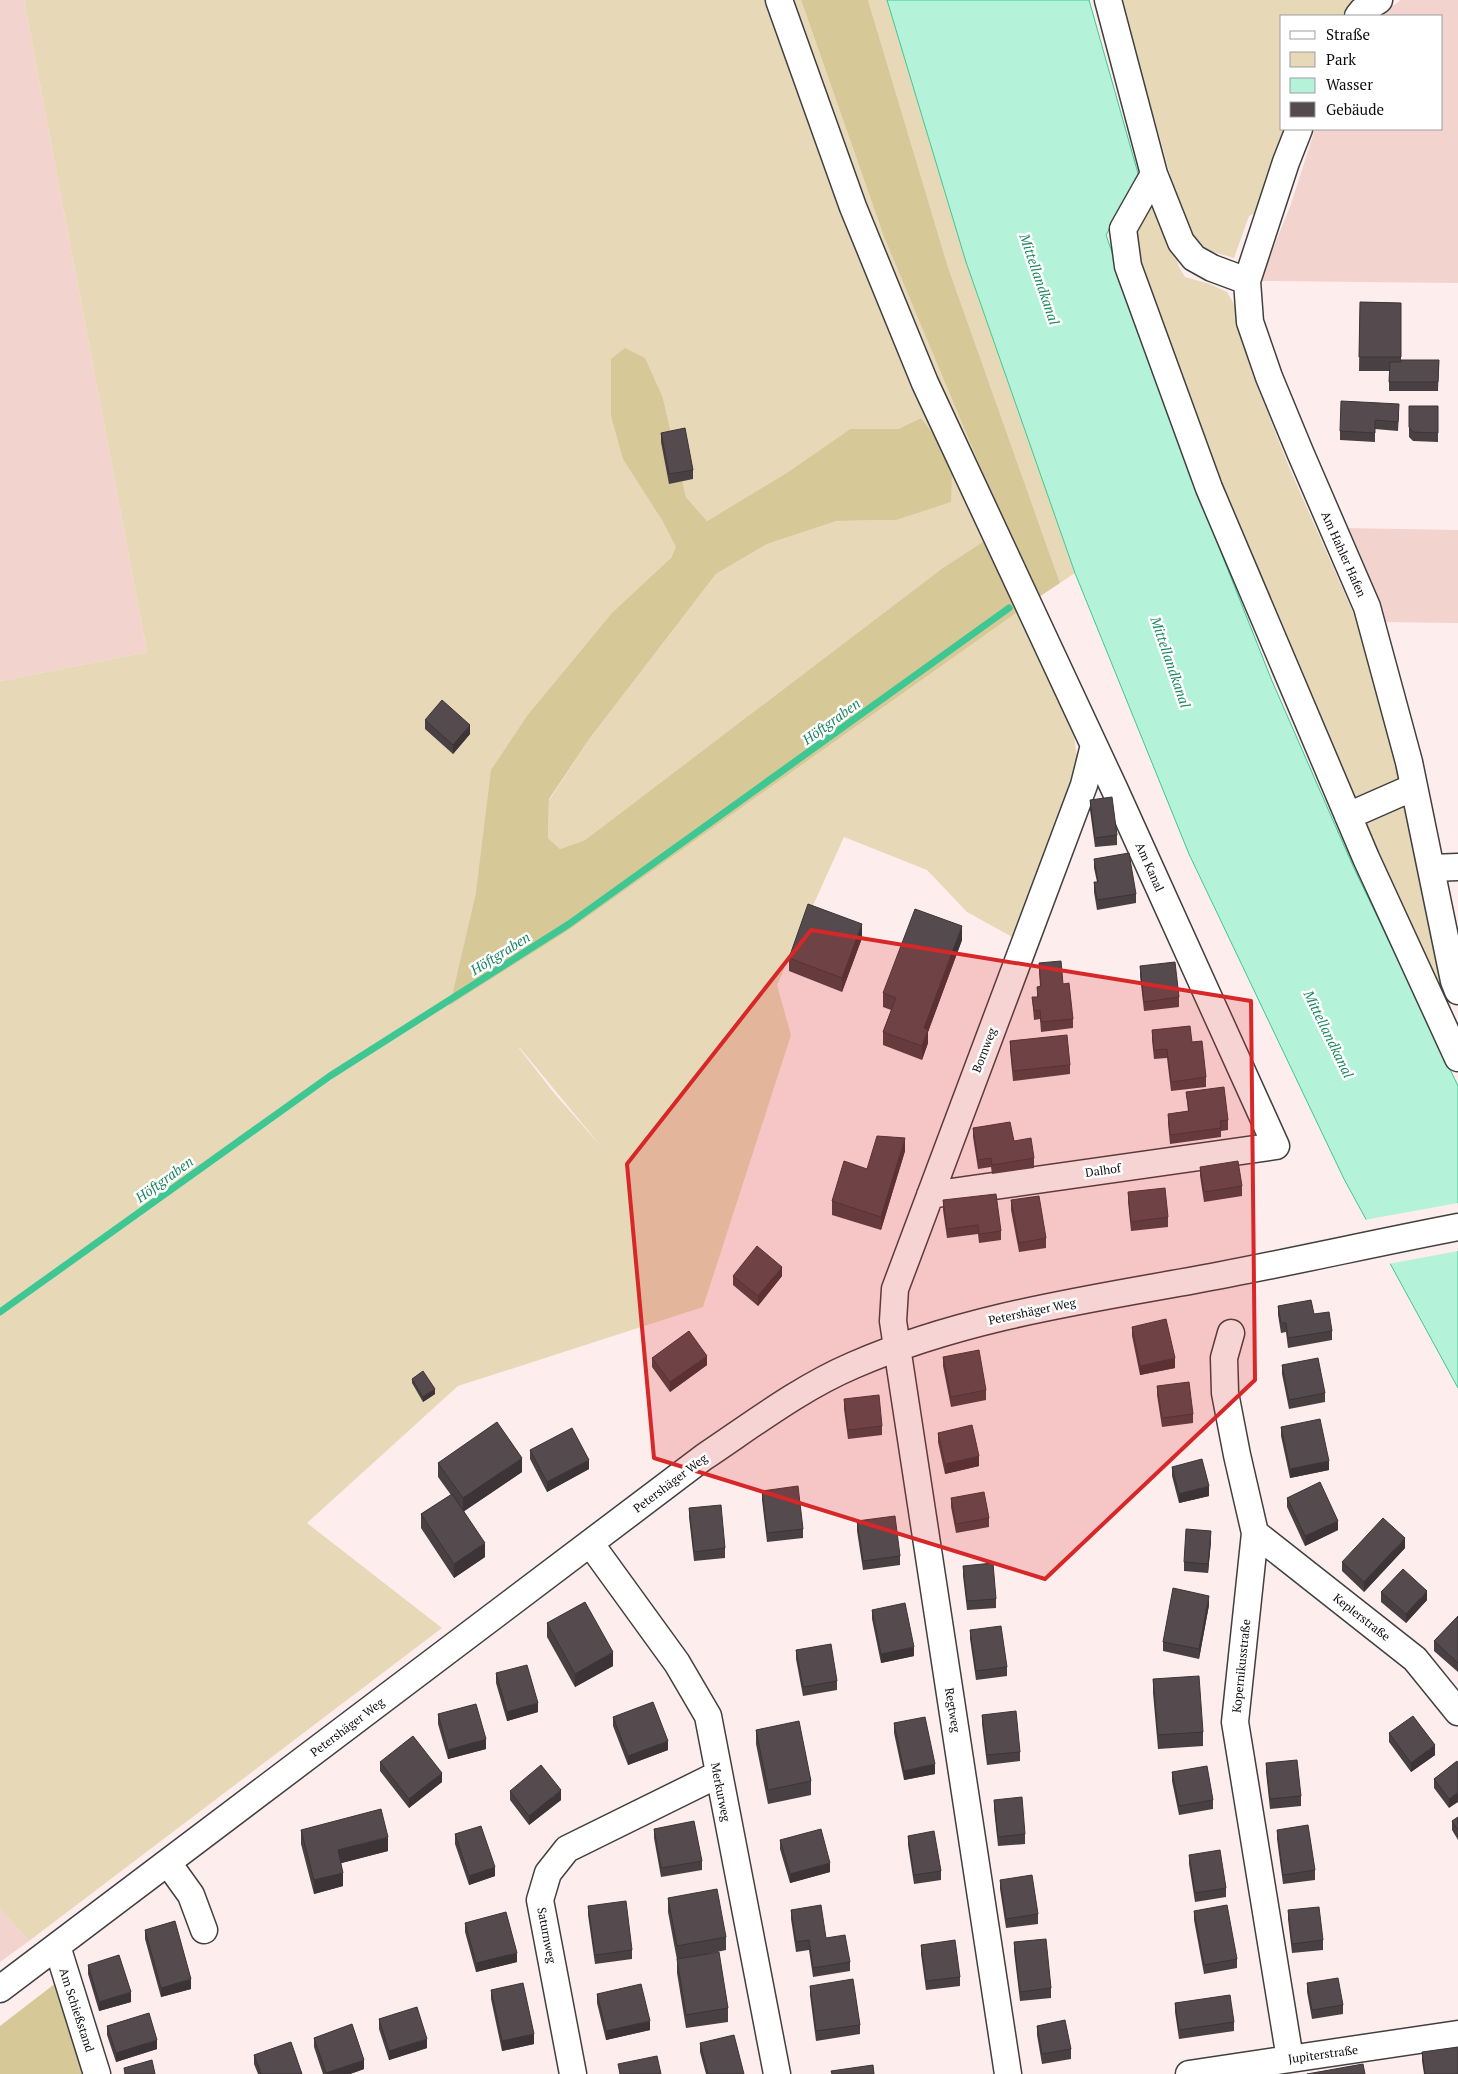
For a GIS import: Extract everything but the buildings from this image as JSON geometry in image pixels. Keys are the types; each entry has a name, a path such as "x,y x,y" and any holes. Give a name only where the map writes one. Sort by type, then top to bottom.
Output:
{"street":[{"name":"Am Kanal","path":"779,0 853,207 925,383 1114,788 1276,1146"},
{"path":"1108,0 1154,174 1181,242 1194,258 1212,268 1247,281"},
{"path":"1359,15 1380,0"},
{"name":"Am Hahler Hafen","path":"1299,130 1286,162 1247,281 1250,322 1269,377 1367,607 1414,787 1454,981 1458,991"},
{"path":"1154,174 1123,229 1128,266 1209,488 1348,816 1458,1058"},
{"name":"Bornweg","path":"898,1347 893,1321 895,1289 1084,785 1094,745"},
{"path":"1084,785 1114,788"},
{"path":"1348,816 1414,787"},
{"path":"1431,868 1458,868"},
{"name":"Dalhof","path":"930,1195 1276,1146"},
{"name":"Petershäger Weg","path":"0,1989 704,1457 796,1396 851,1366 898,1347 958,1328 1027,1311 1211,1277 1458,1227"},
{"name":"Kopernikusstraße","path":"1231,1333 1224,1358 1226,1393 1237,1455 1255,1533 1236,1722 1290,2059"},
{"name":"Regtweg","path":"898,1347 1008,2074"},
{"name":"Keplerstraße","path":"1255,1533 1416,1659 1458,1712"},
{"name":"Merkurweg","path":"590,1543 677,1663 708,1716 777,2074"},
{"name":"Saturnweg","path":"573,2074 540,1900 548,1872 567,1850 718,1775"},
{"path":"168,1863 191,1895 204,1930"},
{"name":"Am Schießstand","path":"57,1946 97,2074"},
{"name":"Jupiterstraße","path":"1189,2074 1458,2034"}],"highlighted area":[{"path":"811,930 1251,1001 1255,1380 1045,1579 654,1458 627,1164"}],"shaded area":[{"path":"0,0 24,0 147,652 0,681"},
{"path":"801,0 868,0 948,267 1060,583 1036,599 884,237"},
{"path":"1401,0 1458,0 1458,283 1260,281 1291,204 1315,130 1443,130 1443,15 1379,15"},
{"path":"625,348 645,358 663,398 686,497 707,521 788,472 850,429 898,429 921,418 937,439 952,471 951,502 896,520 837,521 767,544 716,574 590,738 549,799 548,838 560,849 585,840 940,570 986,540 1019,611 569,930 450,1005 476,892 491,770 527,716 612,613 671,558 676,547 662,520 623,459 611,416 611,359"},
{"path":"1343,528 1458,530 1458,623 1382,622"},
{"path":"0,1909 29,1941 0,1962"},
{"path":"61,1979 90,2074 0,2074 0,2026"}],"green space":[{"path":"24,0 801,0 884,237 1008,529 1019,611 1074,736 1078,765 1014,938 967,912 927,870 844,837 777,985 791,1035 703,1307 458,1386 307,1523 442,1628 29,1941 0,1909 0,681 147,652","holes":["663,398 686,497 707,521 788,472 850,429 898,429 921,418 937,439 896,520 837,521 767,544 716,574 590,738 549,800 548,838 560,849 585,840 940,570 1019,611 569,930 451,1004 476,892 677,547 662,520","520,1048 600,1145 554,1093"]},
{"path":"868,0 887,0 966,262 1075,573 1060,583 948,267"},
{"path":"1121,0 1356,0 1343,15 1280,15 1280,130 1295,130 1266,208 1249,216 1234,258 1200,248 1181,214"},
{"path":"1153,185 1179,267 1185,277 1210,284 1227,292 1236,307 1252,373 1289,467 1367,644 1401,784 1352,804 1271,622 1132,254 1134,222"},
{"path":"1407,801 1433,938 1454,1019 1362,825 1368,820"}],"water":[{"name":"Mittellandkanal","path":"887,0 1089,0 1139,177 1106,235 1190,474 1272,681 1353,866 1458,1086 1458,1388 1344,1179 1189,854 1075,573 966,262"}],"pier":[{"path":"1458,1203 1458,1251 1388,1264 1364,1220"}],"waterway":[{"name":"Höftgraben","path":"0,1312 330,1076 569,924 1009,608"}]}
